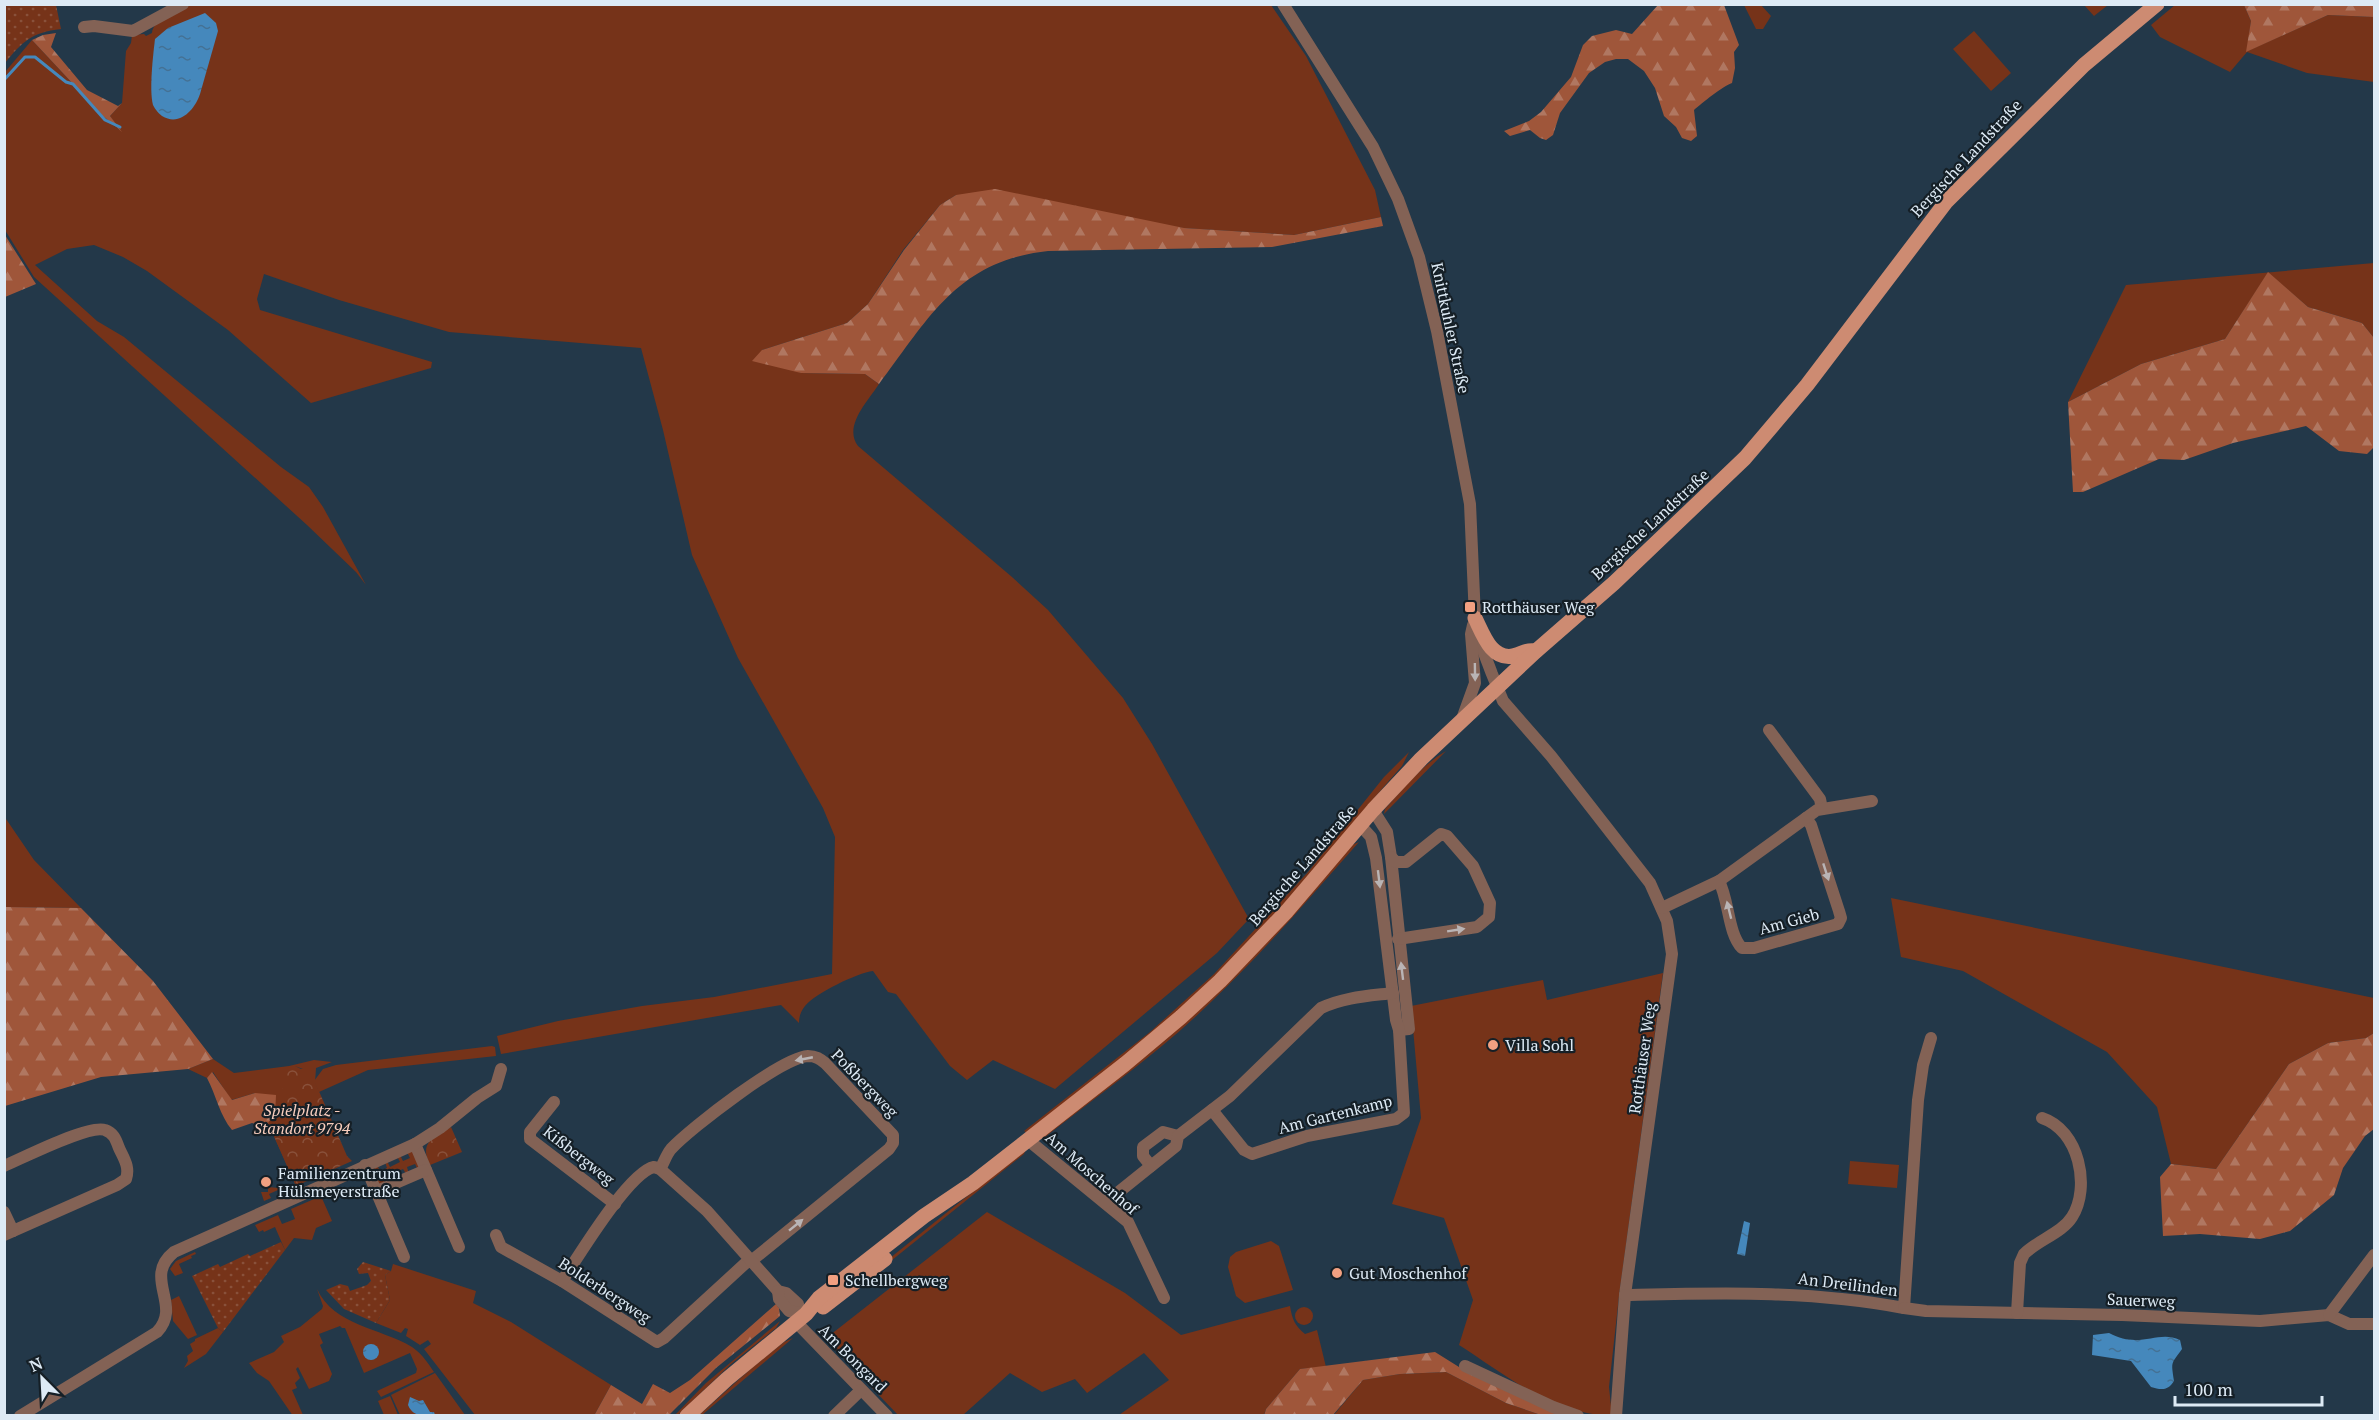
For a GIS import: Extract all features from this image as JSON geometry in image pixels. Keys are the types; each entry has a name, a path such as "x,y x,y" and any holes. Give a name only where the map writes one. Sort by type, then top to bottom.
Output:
{"main road":[{"name":"Bergische Landstraße","path":"687,1416 801,1317 819,1298 924,1216 1028,1140 1157,1038 1220,981 1287,911 1373,810 1421,759 1461,724 1536,651 1614,583 1745,458 1807,385 1946,202 2084,65 2157,4"},
{"path":"1475,618 1490,647 1498,655 1512,656 1527,650 1536,651"}],"street":[{"path":"84,27 101,26 133,31 183,4"},
{"name":"Knittkuhler Straße","path":"1283,4 1373,147 1398,199 1419,257 1437,331 1470,504 1475,618 1481,645 1498,688"},
{"path":"1461,724 1475,683 1472,634 1475,618"},
{"name":"Rotthäuser Weg","path":"1498,688 1503,701 1559,765 1641,870 1662,908 1669,932 1672,954 1625,1295 1616,1416"},
{"path":"1769,730 1820,799 1822,809"},
{"path":"1662,908 1719,881 1816,810 1872,801"},
{"name":"Am Gartenkamp","path":"1373,810 1387,832 1394,937 1396,1020 1404,1029"},
{"name":"Am Gieb","path":"1719,881 1724,891 1736,939 1742,948 1754,948 1838,924 1841,918 1839,911 1806,818"},
{"name":"Am Gartenkamp","path":"1212,1110 1244,1150 1252,1154 1307,1137 1401,1117 1405,1107 1404,1029 1394,937 1371,837 1361,826"},
{"path":"1390,857 1396,862 1406,862 1441,834 1447,836 1473,866 1491,907 1489,917 1477,927 1394,937"},
{"path":"1105,1203 1176,1146 1178,1136 1212,1110 1281,1049 1321,1008 1353,997 1394,993"},
{"name":"An Dreilinden","path":"1625,1295 1764,1292 1862,1299 1904,1308 1918,1100 1923,1065 1931,1038"},
{"name":"Poßbergweg","path":"660,1169 669,1151 676,1144 705,1120 778,1068 807,1056 819,1058 825,1063 893,1135 893,1143 889,1149 750,1261"},
{"path":"20,1416 157,1332 164,1325 167,1308 160,1281 161,1269 174,1251 415,1144 496,1086 501,1069"},
{"name":"Kißbergweg","path":"554,1102 530,1132 530,1139 615,1204"},
{"path":"2017,1313 2020,1263 2024,1254 2072,1218 2079,1189 2080,1170 2071,1142 2063,1131 2050,1121 2042,1119"},
{"path":"4,1166 71,1137 99,1129 114,1136 128,1167 126,1179 117,1185 9,1233 4,1212"},
{"path":"1151,1166 1143,1156 1143,1147 1163,1132 1178,1136"},
{"name":"Am Moschenhof","path":"1028,1140 1128,1222 1164,1298"},
{"path":"415,1144 459,1247"},
{"path":"365,1165 404,1257"},
{"name":"Kißbergweg","path":"562,1281 615,1204 645,1171 654,1167 660,1169"},
{"path":"660,1169 707,1211 778,1291 786,1293 798,1304 801,1317"},
{"path":"376,1191 426,1170"},
{"name":"Bolderbergweg","path":"496,1235 501,1247 562,1281 657,1342 750,1261"},
{"path":"2329,1315 2374,1255"},
{"name":"Sauerweg","path":"1904,1308 1926,1311 2260,1321 2329,1315 2349,1324 2374,1324"},
{"name":"Am Bongard","path":"801,1317 861,1390 887,1416"},
{"path":"1465,1366 1553,1407 1578,1416"},
{"path":"834,1416 861,1390"}],"green space":[{"path":"5,4 56,5 61,29 51,30 28,39 5,63"},
{"path":"186,5 1271,5 1306,56 1375,190 1381,217 1294,235 1183,228 956,195 940,205 903,250 868,304 847,323 762,350 801,373 865,374 879,384 855,422 854,438 858,446 1048,610 1123,698 1152,744 1249,919 1217,953 1055,1089 993,1060 967,1080 950,1066 896,994 888,992 873,971 847,980 818,995 804,1008 799,1023 781,1005 501,1054 497,1036 558,1021 642,1006 714,997 832,974 835,837 823,808 738,658 692,555 641,348 449,332 339,300 264,274 257,299 260,310 432,362 431,368 311,403 228,330 147,271 123,257 94,245 67,249 35,265 97,321 124,337 281,467 309,487 323,507 366,585 356,572 307,525 34,277 5,230 5,72 32,40 119,130 110,116 122,103 126,51 131,43 132,35 144,34 146,36 152,33 160,20"},
{"path":"1658,5 1724,5 1739,45 1734,52 1735,68 1732,83 1694,110 1697,136 1691,141 1682,138 1676,127 1664,116 1655,88 1644,71 1628,59 1605,62 1589,73 1560,113 1553,135 1546,140 1530,130 1510,136 1504,131 1529,121 1541,112 1571,77 1583,45 1592,36 1616,30 1632,34"},
{"path":"1744,5 1761,5 1771,16 1763,29 1756,29"},
{"path":"2084,5 2108,5 2094,16"},
{"path":"2175,5 2244,5 2251,21 2247,51 2328,15 2374,17 2374,82 2307,73 2247,52 2230,72 2160,37 2151,25"},
{"path":"2244,5 2374,5 2374,17 2328,15 2246,52 2251,21"},
{"path":"1974,31 2011,73 1991,91 1953,49"},
{"path":"56,33 51,47 87,90 118,106 122,103 110,116 122,132 103,116 32,40"},
{"path":"995,189 1184,228 1294,235 1381,217 1383,226 1272,247 1048,251 1017,257 990,267 968,280 948,296 930,316 879,384 865,374 801,373 752,361 762,350 847,323 868,304 904,250 940,205 956,195"},
{"path":"5,235 36,284 4,297"},
{"path":"2374,263 2374,338 2362,323 2308,307 2268,273 2225,339 2141,364 2068,402 2126,285"},
{"path":"2268,272 2308,307 2362,323 2374,338 2374,447 2367,454 2339,451 2306,426 2233,443 2184,460 2159,459 2083,492 2073,492 2068,402 2141,364 2225,339"},
{"path":"1446,751 1384,814 1385,809 1413,778"},
{"path":"1409,752 1402,766 1309,876 1271,920 1225,967 1171,1017 1114,1064 1027,1133 1024,1131 1150,1032 1214,974 1308,872 1384,777"},
{"path":"4,816 34,860 81,908 5,907"},
{"path":"1359,842 1268,944 1192,1020 1130,1072 1045,1137 1040,1138 1156,1046 1352,845"},
{"path":"1891,898 2374,998 2374,1033 2366,1038 2328,1043 2289,1064 2216,1169 2171,1164 2157,1107 2107,1052 1963,971 1901,957"},
{"path":"5,907 81,908 153,981 213,1059 188,1069 101,1077 5,1106"},
{"path":"1663,973 1619,1296 1609,1387 1612,1415 1591,1414 1570,1409 1531,1392 1459,1345 1473,1300 1444,1218 1392,1204 1421,1118 1411,1006 1543,980 1547,1000"},
{"path":"2374,1033 2374,1129 2365,1136 2343,1168 2334,1195 2290,1231 2260,1239 2200,1234 2163,1236 2160,1177 2171,1164 2216,1169 2289,1064 2328,1043 2366,1038"},
{"path":"495,1047 496,1056 368,1070 319,1092 334,1126 314,1081 323,1069 336,1065"},
{"path":"213,1059 234,1073 289,1066 314,1060 332,1062 308,1071 295,1066 307,1072 296,1186 255,1093 231,1100 213,1072 207,1078 188,1069"},
{"name":"Spielplatz - Standort 9794","path":"316,1068 315,1082 347,1156 352,1161 296,1186 268,1123 281,1105 285,1070"},
{"path":"212,1072 232,1100 255,1093 276,1095 274,1136 270,1135 265,1126 252,1123 232,1130 224,1118 207,1078"},
{"path":"451,1127 462,1152 430,1165 427,1146 430,1141"},
{"path":"1026,1149 1024,1154 866,1281 890,1258"},
{"path":"411,1150 421,1164 418,1170 415,1164 407,1167 409,1174 407,1175 403,1169 394,1173 396,1179 393,1181 390,1175 383,1178 385,1184 379,1184 372,1171 373,1168 377,1165 380,1171 387,1168 385,1162 387,1161 390,1167 400,1162 397,1156 400,1155 403,1161 410,1158 407,1152"},
{"path":"1850,1161 1899,1165 1897,1188 1848,1184"},
{"path":"288,1184 292,1191 281,1196 278,1190 269,1194 271,1198 264,1201 261,1192 268,1192 268,1187 279,1188"},
{"path":"321,1196 332,1221 316,1228 312,1240 294,1238 285,1250 275,1227 259,1232 255,1225 278,1215 282,1224 295,1219 291,1209"},
{"path":"987,1212 1125,1293 1181,1335 1290,1306 1294,1322 1305,1334 1317,1330 1326,1367 1300,1369 1266,1409 1264,1415 1119,1415 1169,1380 1144,1353 1087,1393 1075,1379 1042,1392 1010,1373 963,1415 898,1415 825,1339"},
{"path":"1271,1241 1279,1246 1293,1290 1245,1303 1236,1296 1228,1267 1230,1257 1236,1252"},
{"path":"281,1242 285,1250 223,1332 218,1328 192,1276 218,1264 220,1267 248,1254 250,1256"},
{"path":"195,1252 192,1258 179,1264 183,1273 175,1276 170,1269 176,1261"},
{"path":"363,1262 391,1271 385,1275 390,1300 376,1323 344,1309 326,1290 340,1284 348,1286 350,1291 367,1285 371,1281 368,1273 359,1274 357,1269"},
{"path":"393,1264 476,1291 473,1303 511,1322 611,1385 595,1414 475,1415 424,1349 431,1344 428,1340 420,1345 406,1336 408,1329 405,1328 401,1333 376,1323 390,1300 385,1275 391,1271"},
{"path":"317,1289 325,1301 346,1319 412,1347 434,1372 381,1397 377,1391 416,1373 417,1369 410,1353 364,1373 345,1328 340,1326 319,1334 323,1343 320,1345 332,1374 329,1381 309,1389 298,1367 296,1369 300,1378 295,1383 297,1388 292,1390 303,1415 293,1416 269,1381 257,1373 249,1363 274,1352 284,1342 281,1336 300,1327 322,1309"},
{"path":"179,1296 197,1335 188,1339 173,1321 171,1300"},
{"path":"776,1304 780,1316 716,1368 669,1415 595,1414 611,1385 642,1404 653,1384 670,1393 690,1380"},
{"path":"1300,1307 1308,1307 1313,1312 1311,1323 1300,1325 1295,1320 1295,1312"},
{"path":"780,1321 776,1328 731,1364 678,1415 674,1416 706,1383"},
{"path":"218,1328 223,1332 206,1354 184,1368 188,1361 187,1356 193,1351 190,1344 195,1339"},
{"path":"793,1338 698,1416 754,1366 784,1342"},
{"path":"1435,1352 1459,1367 1570,1415 1541,1415 1506,1403 1446,1372 1400,1374 1363,1380 1333,1415 1264,1416 1266,1409 1300,1369"},
{"path":"1446,1372 1506,1403 1541,1415 1333,1416 1363,1380 1400,1374"},
{"path":"435,1373 465,1415 400,1415 391,1395"},
{"path":"390,1396 398,1415 384,1415 378,1401"}],"water":[{"path":"205,13 216,23 218,31 200,94 186,115 169,119 162,116 153,105 151,91 155,39 168,28"},
{"path":"1744,1221 1750,1223 1745,1256 1737,1254"},
{"path":"2109,1333 2130,1340 2172,1337 2180,1340 2182,1349 2173,1363 2174,1381 2172,1384 2164,1389 2151,1387 2131,1361 2092,1355 2093,1335"},
{"path":"371,1344 377,1346 379,1352 377,1358 371,1360 365,1358 363,1352 365,1346"},
{"path":"410,1397 419,1401 423,1400 430,1412 434,1412 435,1415 413,1412 408,1405"}],"waterway":[{"path":"4,80 25,57 35,57 66,82 73,84 105,120 120,127"}],"place":[{"name":"Rotthäuser Weg","path":"1470,607"},
{"name":"Villa Sohl","path":"1493,1045"},
{"name":"Familienzentrum Hülsmeyerstraße","path":"266,1182"},
{"name":"Gut Moschenhof","path":"1337,1273"},
{"name":"Schellbergweg","path":"833,1280"}]}
